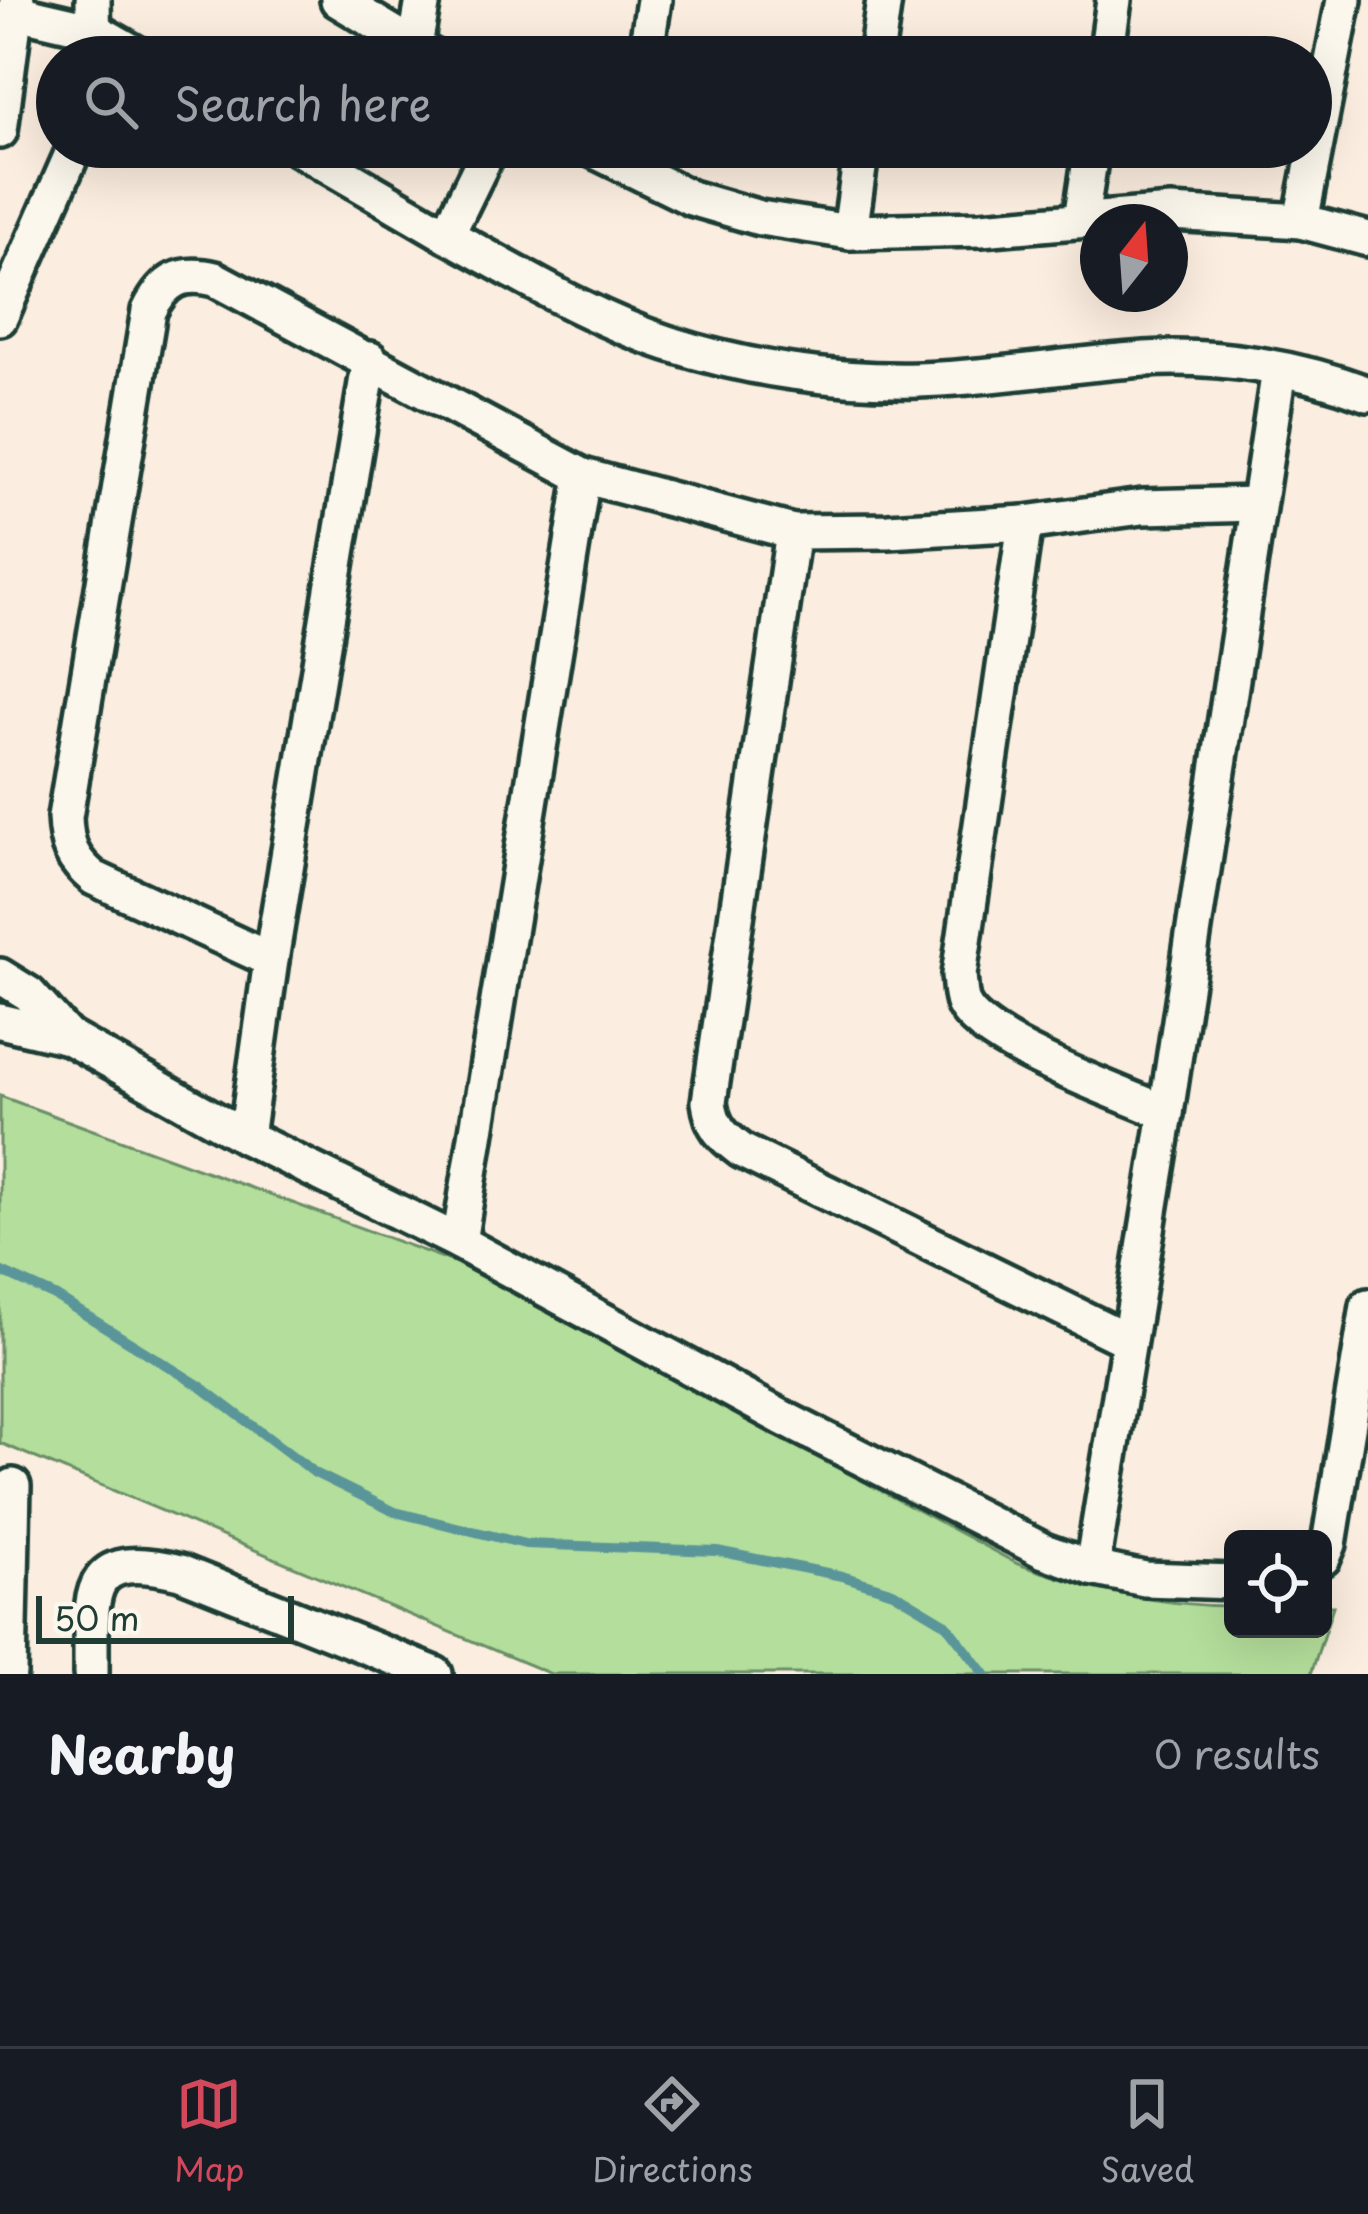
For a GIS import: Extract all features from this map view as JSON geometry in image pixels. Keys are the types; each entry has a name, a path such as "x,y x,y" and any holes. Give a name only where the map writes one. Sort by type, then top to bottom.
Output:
{"street":[{"path":"338,0 399,36"},
{"path":"423,0 424,36"},
{"path":"648,36 654,0"},
{"path":"879,36 884,0"},
{"path":"1109,36 1114,0"},
{"path":"1332,62 1344,0"},
{"path":"0,131 17,6 94,29"},
{"path":"0,318 66,168"},
{"path":"332,168 578,306 668,343 790,372 916,380 1148,358 1208,359 1329,380 1368,394"},
{"path":"447,236 480,168"},
{"path":"645,168 691,197 760,218 850,232 981,229 1080,219"},
{"path":"850,232 859,168"},
{"path":"1083,204 1089,168"},
{"path":"1301,221 1311,168"},
{"path":"1188,214 1301,221 1368,239"},
{"path":"271,961 94,878 74,862 65,841 68,794 149,311 158,292 172,279 193,274 215,279 584,476 793,532 1025,523 1142,507 1258,504"},
{"path":"246,1137 370,358"},
{"path":"1092,1568 1279,370"},
{"path":"459,1242 584,476"},
{"path":"1025,523 959,975 962,1003 982,1027 1014,1046 1166,1113"},
{"path":"793,532 712,1078 711,1121 721,1136 742,1151 1127,1340"},
{"path":"0,976 28,994 68,1037"},
{"path":"0,1021 68,1037 246,1137 459,1242 1044,1551 1145,1579 1224,1582"},
{"path":"1331,1530 1368,1306"},
{"path":"9,1674 13,1486"},
{"path":"92,1674 96,1587 104,1574 123,1564 145,1563 180,1572 355,1658 435,1674"}],"green space":[{"path":"0,1096 454,1262 1018,1564 1124,1594 1224,1606 1224,1638 1323,1638 1311,1674 551,1674 0,1443"}],"waterway":[{"path":"0,1271 55,1296 200,1386 315,1473 395,1512 525,1544 717,1551 842,1576 893,1592 945,1623 985,1674"}]}
